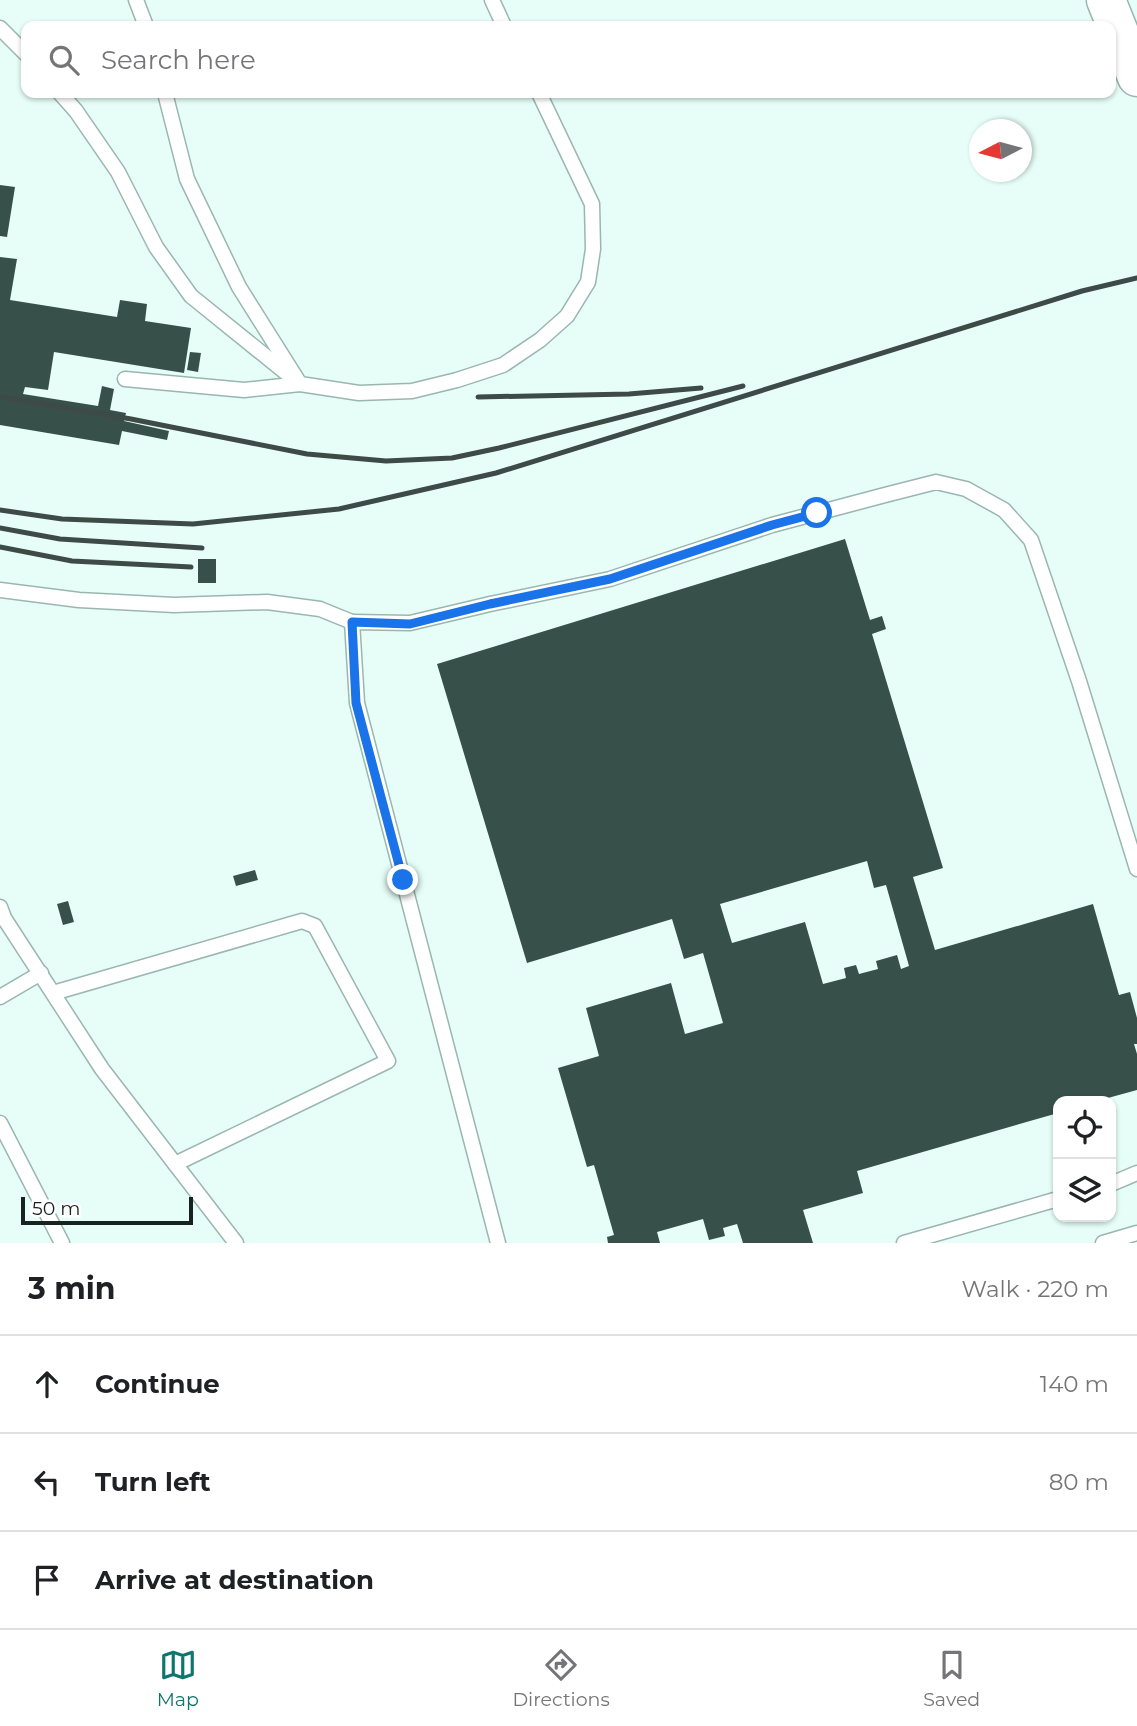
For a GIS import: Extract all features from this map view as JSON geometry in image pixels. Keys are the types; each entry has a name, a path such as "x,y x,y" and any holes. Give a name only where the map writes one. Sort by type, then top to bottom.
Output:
{"main road":[{"path":"1106,0 1114,21"},
{"path":"1116,25 1137,77"}],"lane":[{"path":"136,0 144,21"},
{"path":"492,0 502,21"},
{"path":"0,28 21,49"},
{"path":"64,98 118,172 156,247 191,296 300,384"},
{"path":"167,98 187,179 239,287 300,384"},
{"path":"125,379 244,390 300,384 359,393 412,391 503,365 540,340 567,316 588,282 593,249 592,204 541,98"},
{"path":"0,590 79,600 174,606 267,602 320,609 352,622 410,624 610,579 772,525 936,482 966,489 1004,510 1031,540 1083,693 1137,869"},
{"path":"352,622 356,703 498,1243"},
{"path":"0,907 4,918 102,1069 236,1243"},
{"path":"53,993 302,921 316,926 388,1061 175,1164"},
{"path":"0,997 40,973"},
{"path":"0,1123 62,1243"},
{"path":"1116,1182 1137,1173"},
{"path":"904,1243 1053,1200"},
{"path":"1103,1243 1137,1233"}],"building":[{"path":"0,185 15,187 7,237 0,236"},
{"path":"0,257 17,259 10,300 117,317 120,300 147,304 145,321 191,328 184,373 54,352 48,390 25,387 23,394 98,406 102,386 114,389 110,410 126,413 124,421 169,431 167,440 122,431 119,445 0,425"},
{"path":"190,352 201,353 198,372 187,370"},
{"path":"845,539 870,620 882,616 886,629 872,634 943,868 913,877 935,950 1093,904 1119,995 1130,992 1137,1018 1137,1044 1134,1044 1137,1054 1137,1090 1115,1096 1053,1096 1053,1114 857,1171 863,1193 803,1210 813,1243 743,1243 737,1224 723,1228 725,1236 709,1240 703,1219 657,1232 660,1243 608,1243 607,1237 614,1235 594,1165 587,1167 558,1068 599,1056 586,1008 671,983 685,1034 723,1023 703,953 684,959 672,919 527,963 437,664","holes":["867,861 874,888 886,885 909,966 901,969 897,955 876,961 878,969 859,974 856,965 844,968 846,978 823,984 805,922 732,943 720,904"]},
{"path":"198,559 216,559 216,583 198,583"},
{"path":"255,870 258,880 236,886 233,876"},
{"path":"68,901 74,922 63,925 57,904"}],"railway":[{"path":"0,510 62,519 193,524 339,509 496,473 1082,291 1137,278"},
{"path":"0,397 131,419 307,454 386,461 452,458 743,386"},
{"path":"478,397 629,394 701,388"},
{"path":"0,528 60,539 202,548"},
{"path":"0,547 72,561 191,567"}],"route":[{"path":"403,880 356,703 352,622 410,624 610,579 772,525 817,513"}]}
